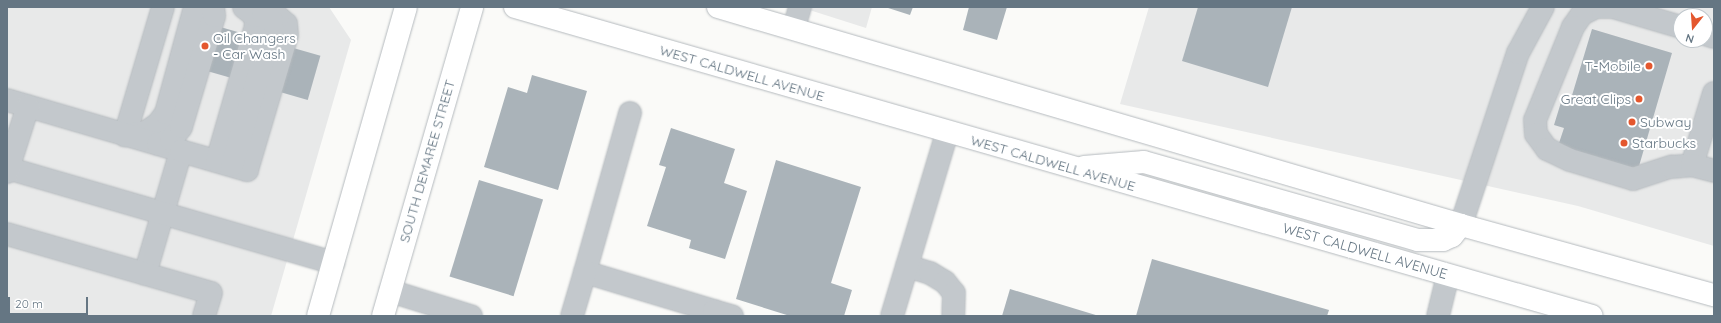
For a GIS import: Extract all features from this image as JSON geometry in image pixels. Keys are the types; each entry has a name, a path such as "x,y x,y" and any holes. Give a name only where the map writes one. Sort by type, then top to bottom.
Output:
{"main road":[{"path":"318,316 406,7"},
{"name":"SOUTH DEMAREE STREET","path":"383,316 472,7"},
{"name":"WEST CALDWELL AVENUE","path":"515,7 947,133 1592,316"},
{"path":"719,7 1461,225 1714,295"},
{"path":"1069,168 1144,162 1418,240 1443,240 1452,236 1461,225"}],"lane":[{"path":"125,135 163,7"},
{"path":"125,135 146,132 158,124 166,113 194,7"},
{"path":"158,144 171,140 181,127 214,16 213,7"},
{"path":"794,28 800,7"},
{"path":"1461,225 1518,53 1543,7"},
{"path":"1673,25 1613,7 1596,7 1582,14 1573,27 1535,120 1536,134 1547,150 1570,160 1633,179 1671,167 1692,165 1714,171"},
{"path":"7,100 247,170 287,35 286,24 278,17 250,9"},
{"path":"224,163 256,26 255,16 250,9"},
{"path":"1692,165 1714,93"},
{"path":"28,106 7,170 333,263"},
{"path":"572,316 630,113"},
{"path":"892,316 947,133"},
{"path":"145,274 181,151"},
{"path":"7,234 211,293 204,316"},
{"path":"907,266 930,272 946,282 954,293 953,316"},
{"path":"585,272 720,314"},
{"path":"1438,316 1448,275"},
{"path":"390,292 471,316"}],"shaded area":[{"path":"7,7 329,7 351,40 271,316 7,316"},
{"path":"800,7 872,7 866,28"},
{"path":"1149,7 1714,7 1714,246 1578,206 1120,104"}],"building":[{"path":"885,7 913,7 910,15"},
{"path":"969,7 1007,7 997,40 963,30"},
{"path":"1198,7 1292,7 1268,87 1182,61"},
{"path":"182,16 320,56 308,100 169,60"},
{"path":"1592,29 1672,53 1637,173 1557,149 1564,128 1554,125 1562,99 1570,102"},
{"path":"532,75 587,91 558,190 484,167 508,87 527,93"},
{"path":"671,128 735,149 724,183 747,191 725,259 689,248 691,240 647,226 666,167 659,165"},
{"path":"776,160 861,187 831,283 852,290 844,316 790,316 736,299"},
{"path":"479,180 543,200 514,296 449,277"},
{"path":"1152,259 1329,310 1327,316 1136,316"},
{"path":"1010,289 1099,316 1002,316"}],"place":[{"name":"Oil Changers - Car Wash","path":"205,46"},
{"name":"T-Mobile","path":"1649,66"},
{"name":"Great Clips","path":"1639,99"},
{"name":"Subway","path":"1632,122"},
{"name":"Starbucks","path":"1624,143"}]}
